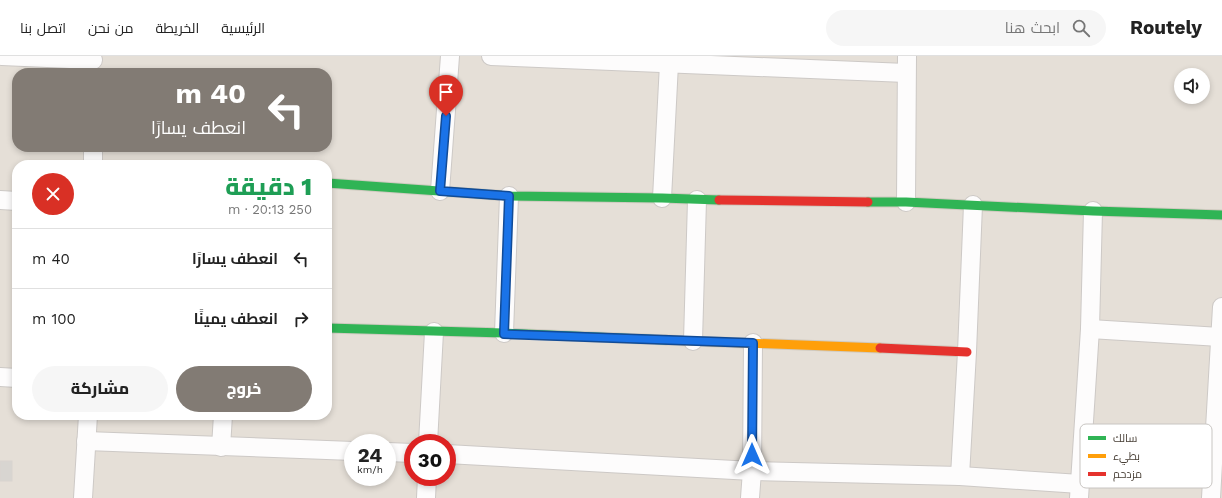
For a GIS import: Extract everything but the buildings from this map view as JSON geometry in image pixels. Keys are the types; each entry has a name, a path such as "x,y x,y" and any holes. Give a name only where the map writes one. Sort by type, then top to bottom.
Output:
{"street":[{"path":"2,56 93,63"},
{"path":"440,191 450,56"},
{"path":"491,56 669,64 776,62 907,64 906,202"},
{"path":"662,198 669,64"},
{"path":"332,183 509,196 906,202 1093,211 1222,215"},
{"path":"504,334 509,196"},
{"path":"0,200 12,200"},
{"path":"692,341 697,200"},
{"path":"960,476 973,205"},
{"path":"1084,424 1090,329 1093,211"},
{"path":"1215,495 1222,308"},
{"path":"332,328 967,352"},
{"path":"1090,329 1220,337"},
{"path":"428,434 434,332"},
{"path":"750,498 752,471 753,343"},
{"path":"0,377 12,378"},
{"path":"83,498 88,420"},
{"path":"221,447 223,420"},
{"path":"86,441 344,451"},
{"path":"456,455 752,471 960,476 1080,491"},
{"path":"426,498 427,486"}],"shaded area":[{"path":"0,56 1222,56 1222,498 0,498"}],"traffic: fast":[{"path":"332,183 509,196 719,200"},
{"path":"868,202 906,202 1093,211 1222,215"},
{"path":"332,328 504,333 666,340"}],"traffic: slow":[{"path":"666,340 880,348"}],"traffic: jam":[{"path":"719,200 868,202"},
{"path":"880,348 967,352"}],"route":[{"path":"446,116 440,191 509,196 504,334 753,343 752,455"}]}
